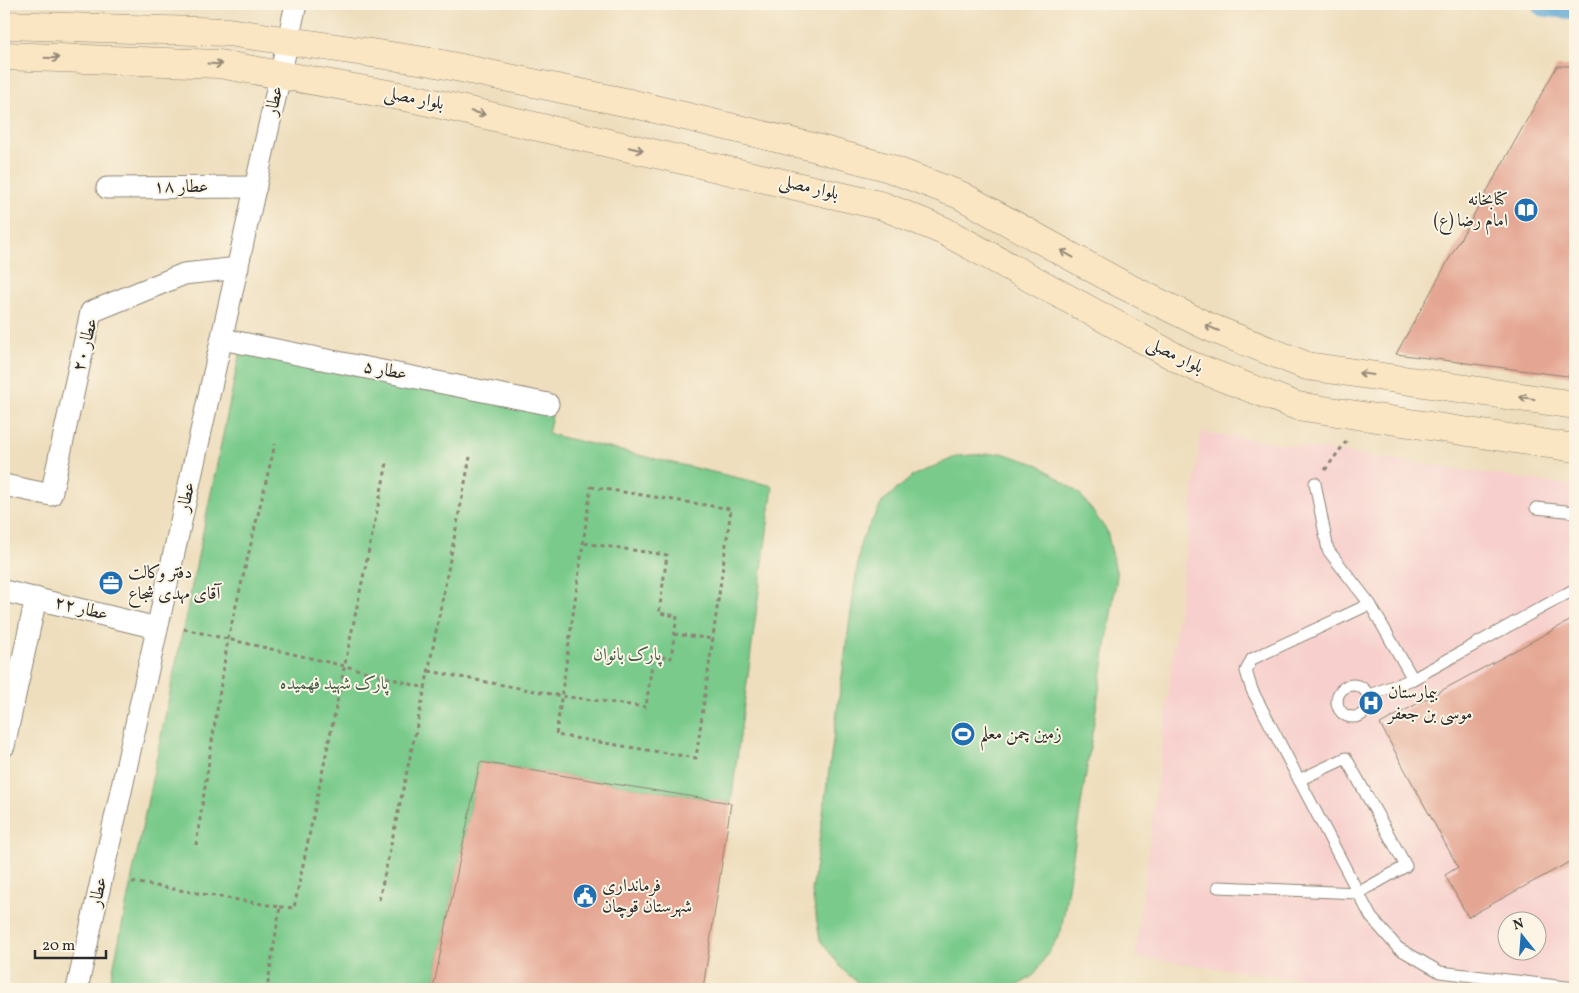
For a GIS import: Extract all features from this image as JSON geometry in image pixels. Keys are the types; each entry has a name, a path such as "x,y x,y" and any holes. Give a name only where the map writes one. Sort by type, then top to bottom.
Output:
{"street":[{"name":"عطار","path":"77,989 296,4"},
{"path":"4,25 228,32 451,66 643,106 886,167 960,195 1120,284 1209,327 1307,366 1575,405"},
{"name":"بلوار مصلی","path":"4,56 219,64 416,98 884,206 944,231 1190,365 1297,406 1575,448"},
{"name":"عطار ۱۸","path":"107,188 256,187"},
{"name":"عطار ۲۰","path":"4,485 51,496 91,312 184,274 238,268"},
{"name":"عطار ۵","path":"222,339 548,404"},
{"name":"عطار ۲۲","path":"4,591 157,628"},
{"path":"4,746 36,598"}],"lane":[{"path":"1315,483 1328,550 1370,604 1413,679"},
{"path":"1536,508 1575,512"},
{"path":"1369,695 1413,679 1575,590"},
{"path":"1370,604 1252,660 1246,671 1252,690 1358,893 1371,917 1398,948 1440,972 1575,988"},
{"path":"1218,888 1358,893 1406,866 1346,758 1299,780"}],"path":[{"path":"1315,483 1365,416"},
{"path":"196,845 228,639 275,444"},
{"path":"379,900 429,671 470,457"},
{"path":"132,882 294,908 387,463"},
{"path":"591,487 731,509 696,758 556,735 583,543 591,487"},
{"path":"429,671 561,696 646,707 653,656 671,658 677,616 659,613 667,555 583,543"},
{"path":"184,629 344,666 425,688"},
{"path":"674,634 713,639"},
{"path":"267,989 280,907"}],"shaded area":[{"name":"بیمارستان موسی بن جعفر","path":"1201,432 1575,486 1575,989 1373,989 1135,957"}],"green space":[{"name":"پارک شهید فهمیده","path":"240,352 552,415 548,434 773,486 731,803 480,762 433,989 109,989"},
{"name":"زمین چمن معلم","path":"1002,453 1039,465 1080,494 1107,531 1117,576 1061,932 1034,975 1013,989 865,989 843,970 820,940 812,892 861,540 883,501 914,475 958,456"}],"building":[{"name":"کتابخانه امام رضا (ع)","path":"1557,66 1575,66 1575,377 1396,354"},
{"path":"1575,618 1575,859 1468,917 1445,875 1458,867 1380,724"},
{"name":"فرمانداری شهرستان قوچان","path":"480,762 731,803 703,989 433,989"}],"waterway":[{"path":"1544,4 1575,7"}],"place":[{"name":"کتابخانه امام رضا (ع)","path":"1526,210"},
{"name":"دفتر وکالت آقای مهدی شجاع","path":"111,583"},
{"name":"بیمارستان موسی بن جعفر","path":"1371,703"},
{"name":"زمین چمن معلم","path":"963,734"},
{"name":"فرمانداری شهرستان قوچان","path":"585,896"}],"park label":[{"name":"پارک بانوان","path":"627,655"}]}
